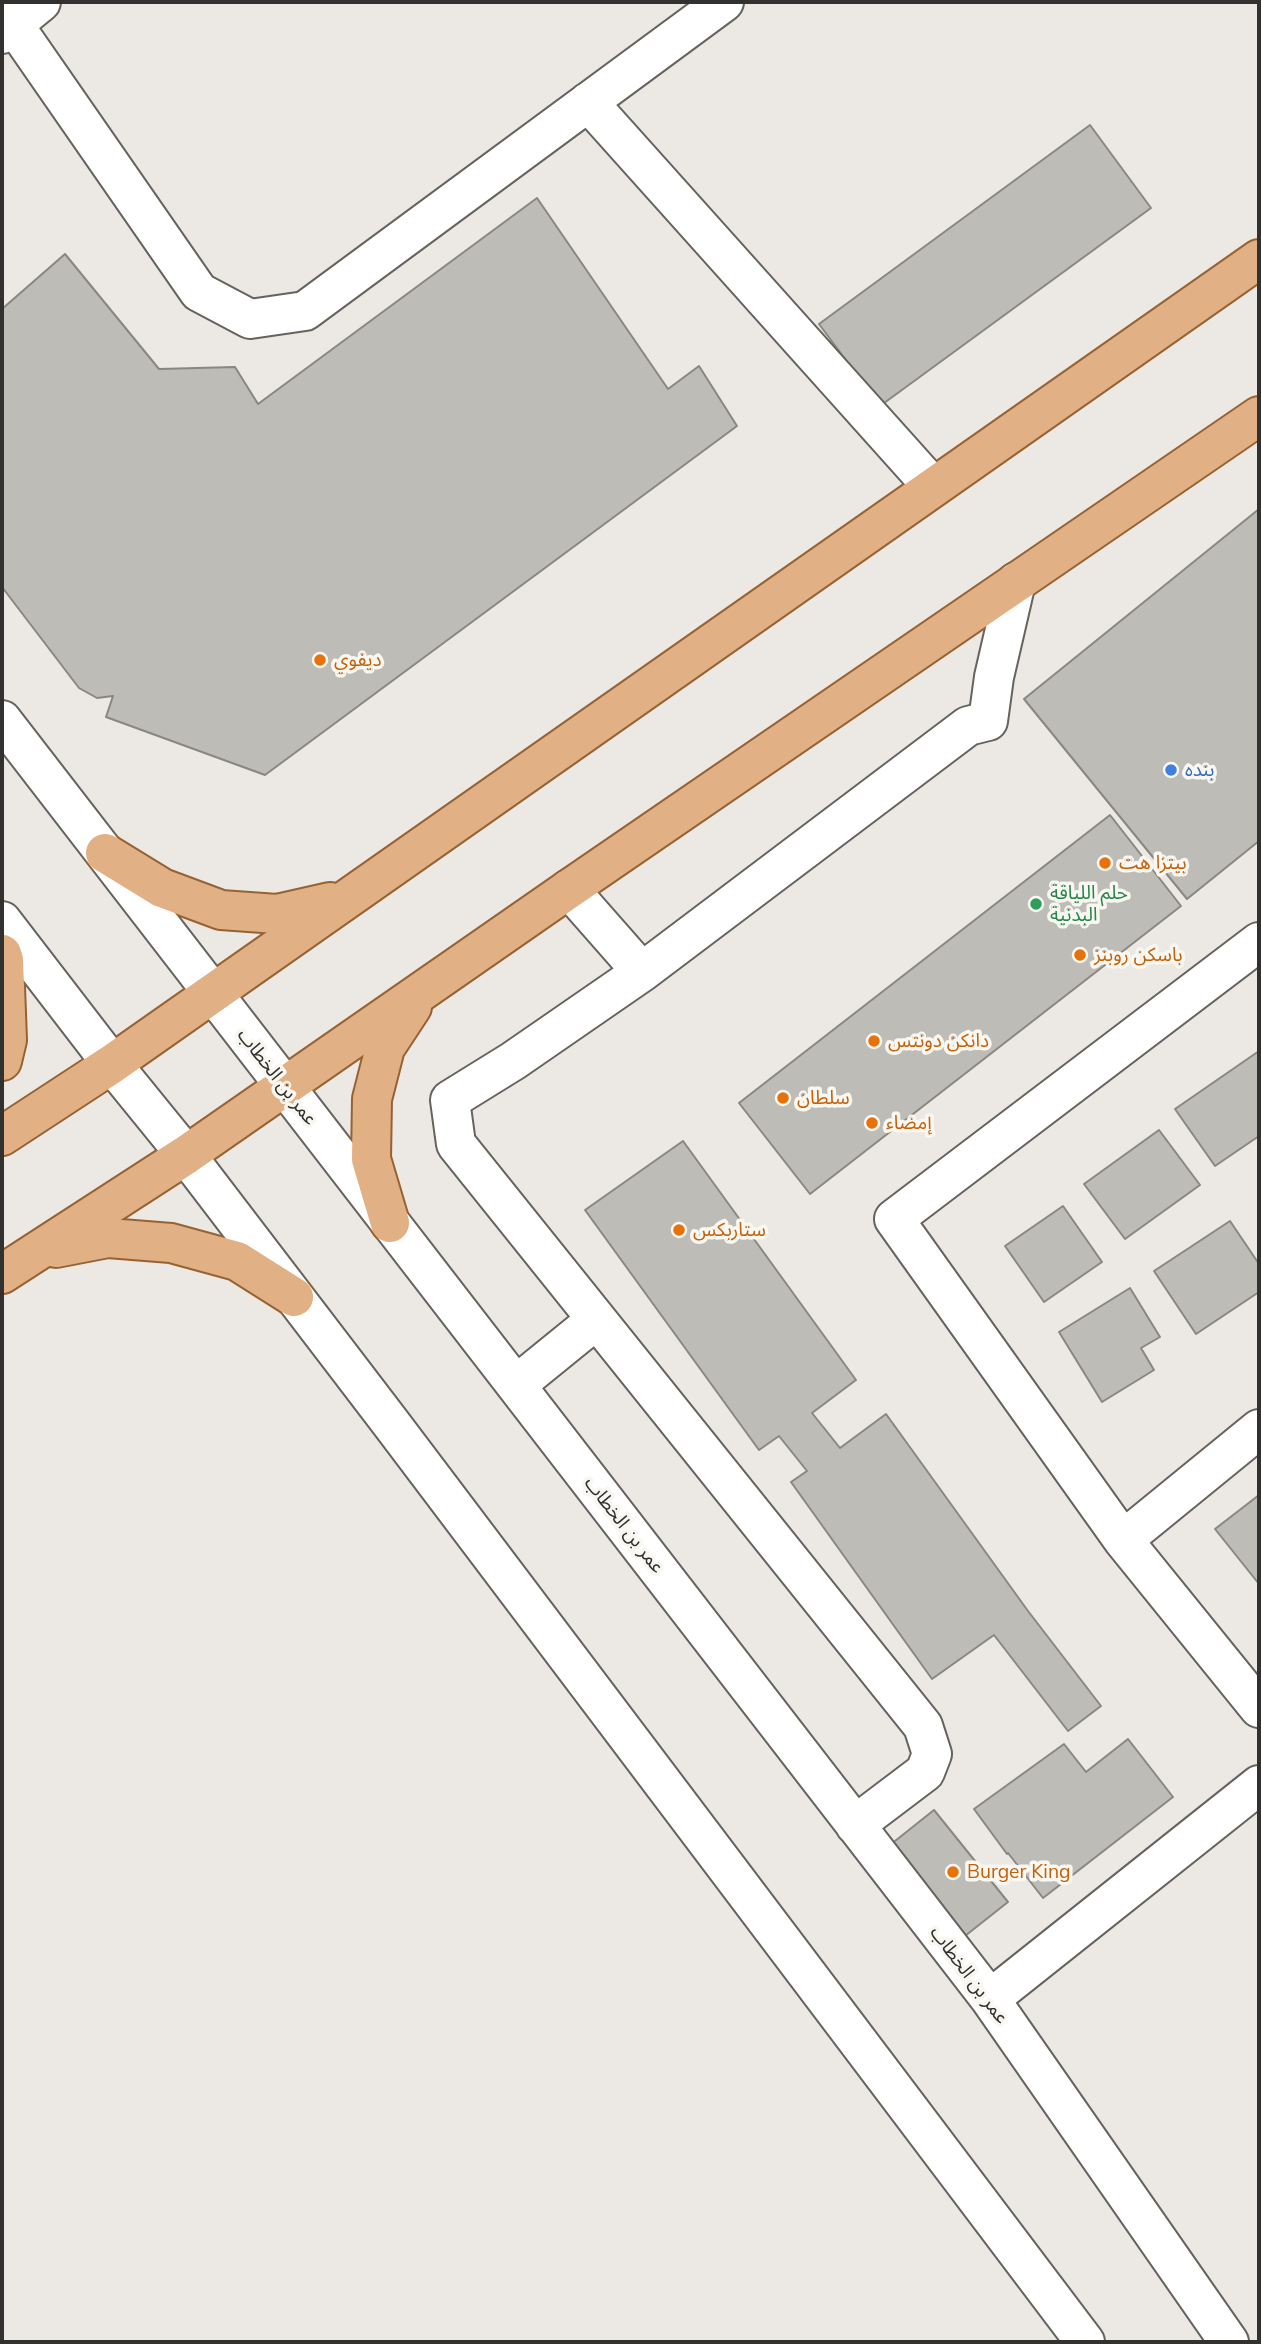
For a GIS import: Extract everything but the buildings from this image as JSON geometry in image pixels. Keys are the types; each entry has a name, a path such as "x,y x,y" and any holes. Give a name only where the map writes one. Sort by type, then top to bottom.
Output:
{"main road":[{"path":"2,1136 112,1065 1259,259"},
{"path":"2,1274 186,1155 1259,415"},
{"path":"105,853 162,888 221,910 277,914 346,899"},
{"path":"2,954 7,1040 2,1061"},
{"path":"390,1223 372,1159 372,1099 385,1048 421,992"},
{"path":"37,1251 108,1238 171,1243 237,1261 294,1297"}],"street":[{"path":"15,17 199,292 250,318 305,311 724,2"},
{"path":"588,102 933,487"},
{"path":"855,1825 925,1772 932,1754 923,1726 456,1144 450,1100 513,1061 642,972 968,726 988,721 994,677 1016,582"},
{"name":"عمر بن الخطاب","path":"2,720 990,1999 1229,2342"},
{"path":"569,889 642,972"},
{"path":"2,921 112,1065 186,1155 1085,2342"},
{"path":"1259,942 894,1219 1123,1540 1259,1708"},
{"path":"516,1385 596,1320"},
{"path":"1123,1540 1259,1429"},
{"path":"990,1999 1259,1785"}],"place":[{"name":"ديفوي","path":"320,660"},
{"name":"بنده","path":"1171,770"},
{"name":"بيتزا هت","path":"1105,863"},
{"name":"حلم اللياقة البدنية","path":"1036,904"},
{"name":"باسكن روبنز","path":"1080,955"},
{"name":"دانكن دونتس","path":"874,1041"},
{"name":"سلطان","path":"783,1098"},
{"name":"إمضاء","path":"872,1123"},
{"name":"ستاربكس","path":"679,1230"},
{"name":"Burger King","path":"953,1872"}]}
